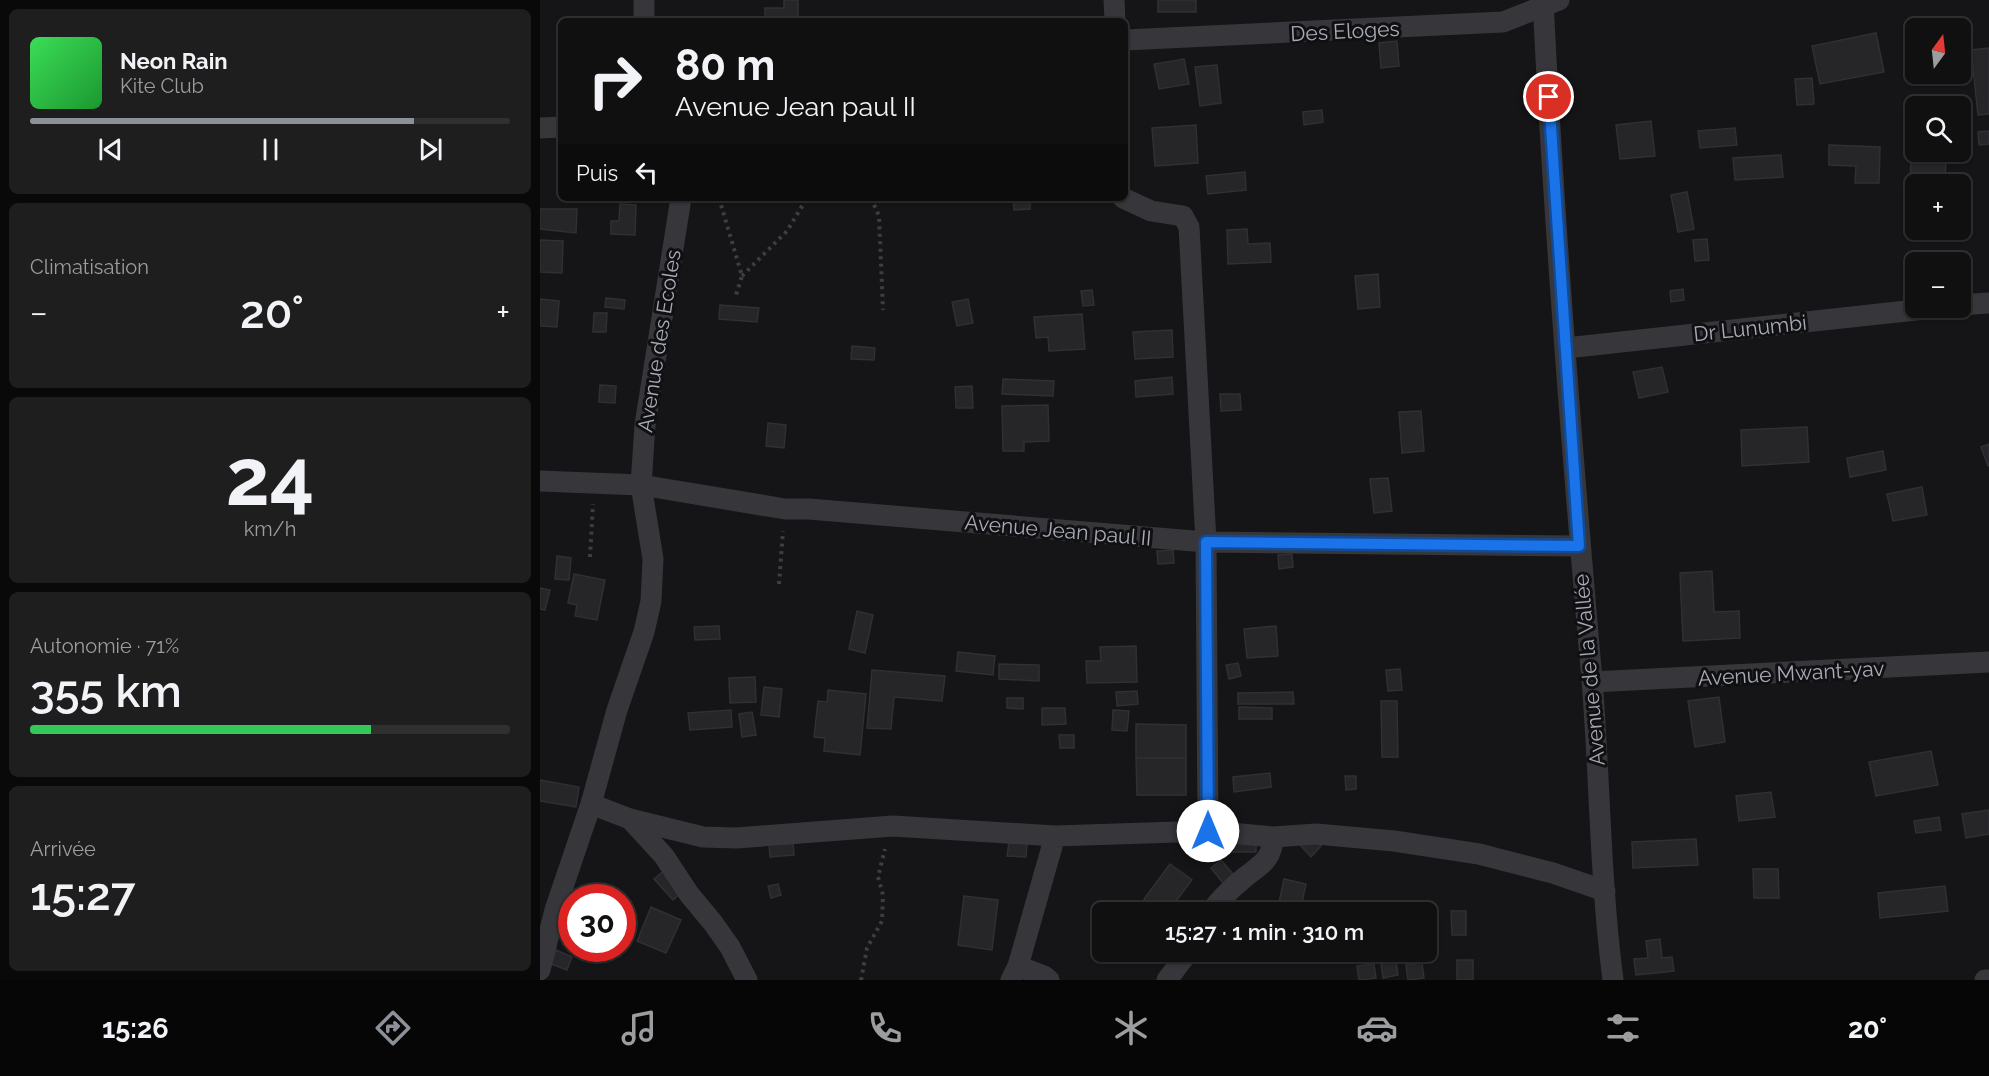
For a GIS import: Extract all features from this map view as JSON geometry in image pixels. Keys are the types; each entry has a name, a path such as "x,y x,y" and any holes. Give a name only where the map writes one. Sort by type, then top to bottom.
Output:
{"street":[{"path":"644,0 644,18"},
{"path":"1114,0 1115,18"},
{"name":"Des Eloges","path":"1128,40 1503,22 1527,15 1548,2"},
{"name":"Avenue de la Vallée","path":"1548,2 1579,546 1592,682 1613,980"},
{"path":"540,128 558,127"},
{"path":"1128,200 1151,211 1178,214 1186,219 1190,227 1206,542 1208,831"},
{"name":"Avenue des Ecoles","path":"540,970 555,910 591,804 617,710 644,632 651,601 653,559 641,485 645,425 681,201"},
{"path":"1971,304 1989,303"},
{"name":"Dr Lunumbi","path":"1566,348 1905,311"},
{"name":"Avenue Jean paul II","path":"540,481 641,485 785,509 810,508 1206,542 1579,546"},
{"name":"Avenue Mwant-yav","path":"1592,682 1989,662"},
{"path":"591,804 630,819 703,837 736,838 892,826 1055,836 1208,831 1273,837 1316,834 1394,841 1479,854 1553,873 1605,891"},
{"path":"630,819 664,856 689,894 713,923 730,947 747,980"},
{"path":"1049,980 1044,976 1015,973 1055,836"},
{"path":"1221,902 1243,879 1264,864 1272,850 1273,837"},
{"path":"1597,980 1610,957"},
{"path":"1167,980 1181,962"}],"path":[{"path":"720,201 742,276"},
{"path":"735,298 742,276 787,231 805,201"},
{"path":"872,201 879,216 883,310"},
{"path":"590,557 593,516 592,482"},
{"path":"779,584 785,509"},
{"path":"861,980 867,948 882,921 884,896 878,877 892,826"}],"building":[{"path":"784,0 798,0 798,18 765,18 765,8 784,8"},
{"path":"1158,0 1196,0 1196,12 1158,12"},
{"path":"1876,33 1884,72 1820,84 1812,46"},
{"path":"1397,41 1399,66 1381,68 1379,43"},
{"path":"1989,48 1989,114 1978,115 1971,50"},
{"path":"1184,59 1189,84 1159,89 1154,64"},
{"path":"1217,65 1221,103 1200,106 1195,67"},
{"path":"1812,78 1814,104 1797,105 1795,79"},
{"path":"1322,110 1323,122 1304,125 1303,112"},
{"path":"1651,121 1655,156 1620,159 1616,125"},
{"path":"1196,125 1198,163 1155,166 1152,128"},
{"path":"1735,128 1737,145 1700,148 1698,131"},
{"path":"1989,131 1989,144 1979,145 1978,132"},
{"path":"1829,145 1880,147 1879,183 1855,183 1856,166 1829,165"},
{"path":"1781,155 1783,177 1735,180 1733,158"},
{"path":"1911,162 1946,162 1945,174 1910,174"},
{"path":"1245,172 1246,190 1208,194 1206,176"},
{"path":"1687,192 1694,229 1678,232 1671,195"},
{"path":"1013,201 1030,201 1030,209 1014,210"},
{"path":"620,204 636,205 635,235 611,234 611,221 619,221"},
{"path":"540,209 577,209 576,233 540,229"},
{"path":"1247,229 1248,244 1270,243 1271,262 1228,264 1227,230"},
{"path":"1707,239 1709,260 1695,261 1693,240"},
{"path":"540,240 563,241 562,273 540,272"},
{"path":"1378,274 1380,307 1358,309 1355,276"},
{"path":"1683,289 1684,300 1671,302 1670,291"},
{"path":"1092,290 1094,305 1083,306 1081,291"},
{"path":"606,298 625,300 624,309 605,307"},
{"path":"540,299 559,301 557,327 540,326"},
{"path":"968,299 973,323 957,326 952,302"},
{"path":"720,305 759,308 757,322 719,319"},
{"path":"594,313 607,313 606,332 593,332"},
{"path":"1082,314 1085,349 1049,351 1048,337 1036,338 1034,317"},
{"path":"1172,330 1173,357 1135,359 1133,332"},
{"path":"852,346 875,348 874,360 851,359"},
{"path":"1662,367 1668,392 1639,398 1633,372"},
{"path":"1172,377 1173,394 1136,397 1135,381"},
{"path":"1003,379 1054,381 1053,396 1002,394"},
{"path":"600,385 616,386 615,403 599,402"},
{"path":"972,386 973,408 956,408 955,387"},
{"path":"1220,394 1240,394 1241,410 1221,411"},
{"path":"1048,405 1049,441 1024,442 1024,451 1003,451 1002,406"},
{"path":"1421,411 1424,451 1402,453 1399,412"},
{"path":"768,423 786,425 784,448 766,446"},
{"path":"1807,427 1809,462 1742,466 1741,430"},
{"path":"1989,444 1989,465 1988,466 1981,447"},
{"path":"1883,451 1886,470 1850,477 1847,458"},
{"path":"1388,478 1392,511 1374,513 1370,479"},
{"path":"1922,487 1927,515 1893,521 1887,494"},
{"path":"1173,550 1174,563 1158,564 1157,551"},
{"path":"1292,554 1293,567 1279,569 1278,555"},
{"path":"557,556 571,558 569,580 555,579"},
{"path":"1712,571 1714,612 1739,611 1740,638 1683,641 1680,573"},
{"path":"574,574 605,580 597,620 575,616 577,605 568,603"},
{"path":"540,588 550,590 545,610 540,609"},
{"path":"857,611 873,615 865,653 849,649"},
{"path":"719,626 720,639 695,640 694,627"},
{"path":"1276,626 1278,656 1247,658 1244,629"},
{"path":"1136,646 1137,682 1087,683 1086,661 1101,661 1100,647"},
{"path":"958,652 995,656 993,675 956,671"},
{"path":"1238,663 1241,676 1229,679 1226,665"},
{"path":"999,664 1039,665 1039,681 999,679"},
{"path":"1400,669 1402,690 1388,691 1386,670"},
{"path":"872,670 945,676 942,701 894,697 891,729 867,728"},
{"path":"755,677 756,702 730,703 729,678"},
{"path":"764,687 782,689 779,717 761,715"},
{"path":"828,690 866,694 860,755 824,751 825,738 814,737 818,701 827,702"},
{"path":"1137,691 1138,704 1117,706 1116,692"},
{"path":"1293,692 1294,704 1238,704 1238,693"},
{"path":"1719,697 1725,742 1695,747 1688,701"},
{"path":"1007,698 1023,698 1023,709 1007,708"},
{"path":"1381,701 1397,701 1398,757 1382,757"},
{"path":"1239,707 1272,708 1272,719 1239,719"},
{"path":"1042,708 1065,708 1066,724 1042,725"},
{"path":"731,710 732,727 690,730 688,713"},
{"path":"1113,710 1129,711 1127,731 1112,730"},
{"path":"752,712 756,735 742,737 739,714"},
{"path":"1136,724 1186,725 1186,758 1136,758"},
{"path":"1059,735 1074,735 1074,748 1060,748"},
{"path":"1931,751 1938,785 1876,796 1869,762"},
{"path":"1136,758 1186,758 1186,795 1137,795"},
{"path":"1270,773 1271,787 1234,792 1233,777"},
{"path":"1345,776 1356,776 1356,789 1346,790"},
{"path":"540,780 579,787 576,807 540,801"},
{"path":"1771,792 1775,817 1739,821 1736,796"},
{"path":"1989,810 1989,834 1966,838 1962,814"},
{"path":"1939,817 1941,830 1916,833 1914,821"},
{"path":"1310,835 1321,846 1311,857 1300,845"},
{"path":"1256,839 1256,852 1232,852 1231,840"},
{"path":"1696,839 1698,865 1633,868 1632,842"},
{"path":"793,840 794,855 770,857 769,842"},
{"path":"1009,842 1027,844 1026,857 1007,856"},
{"path":"1221,860 1233,874 1223,883 1211,868"},
{"path":"1170,864 1192,880 1176,902 1148,902 1144,899"},
{"path":"667,868 685,889 673,900 654,879"},
{"path":"1753,869 1778,869 1779,898 1754,898"},
{"path":"1284,879 1306,884 1302,902 1279,902"},
{"path":"778,884 781,895 771,898 768,886"},
{"path":"1945,886 1948,911 1880,918 1878,893"},
{"path":"964,896 998,900 992,950 958,945"},
{"path":"651,907 681,920 666,953 637,941"},
{"path":"1451,911 1466,911 1466,935 1452,935"},
{"path":"1660,939 1662,958 1672,957 1674,971 1636,975 1634,959 1648,958 1646,941"},
{"path":"556,950 558,951 558,962 570,962 567,970 551,964"},
{"path":"1457,960 1473,960 1473,980 1457,980"},
{"path":"1396,962 1398,975 1383,978 1381,964"},
{"path":"1422,963 1424,978 1408,980 1406,965"},
{"path":"1374,964 1376,978 1359,980 1357,966"}],"route":[{"path":"1208,831 1206,542 1579,546 1549,97"}]}
